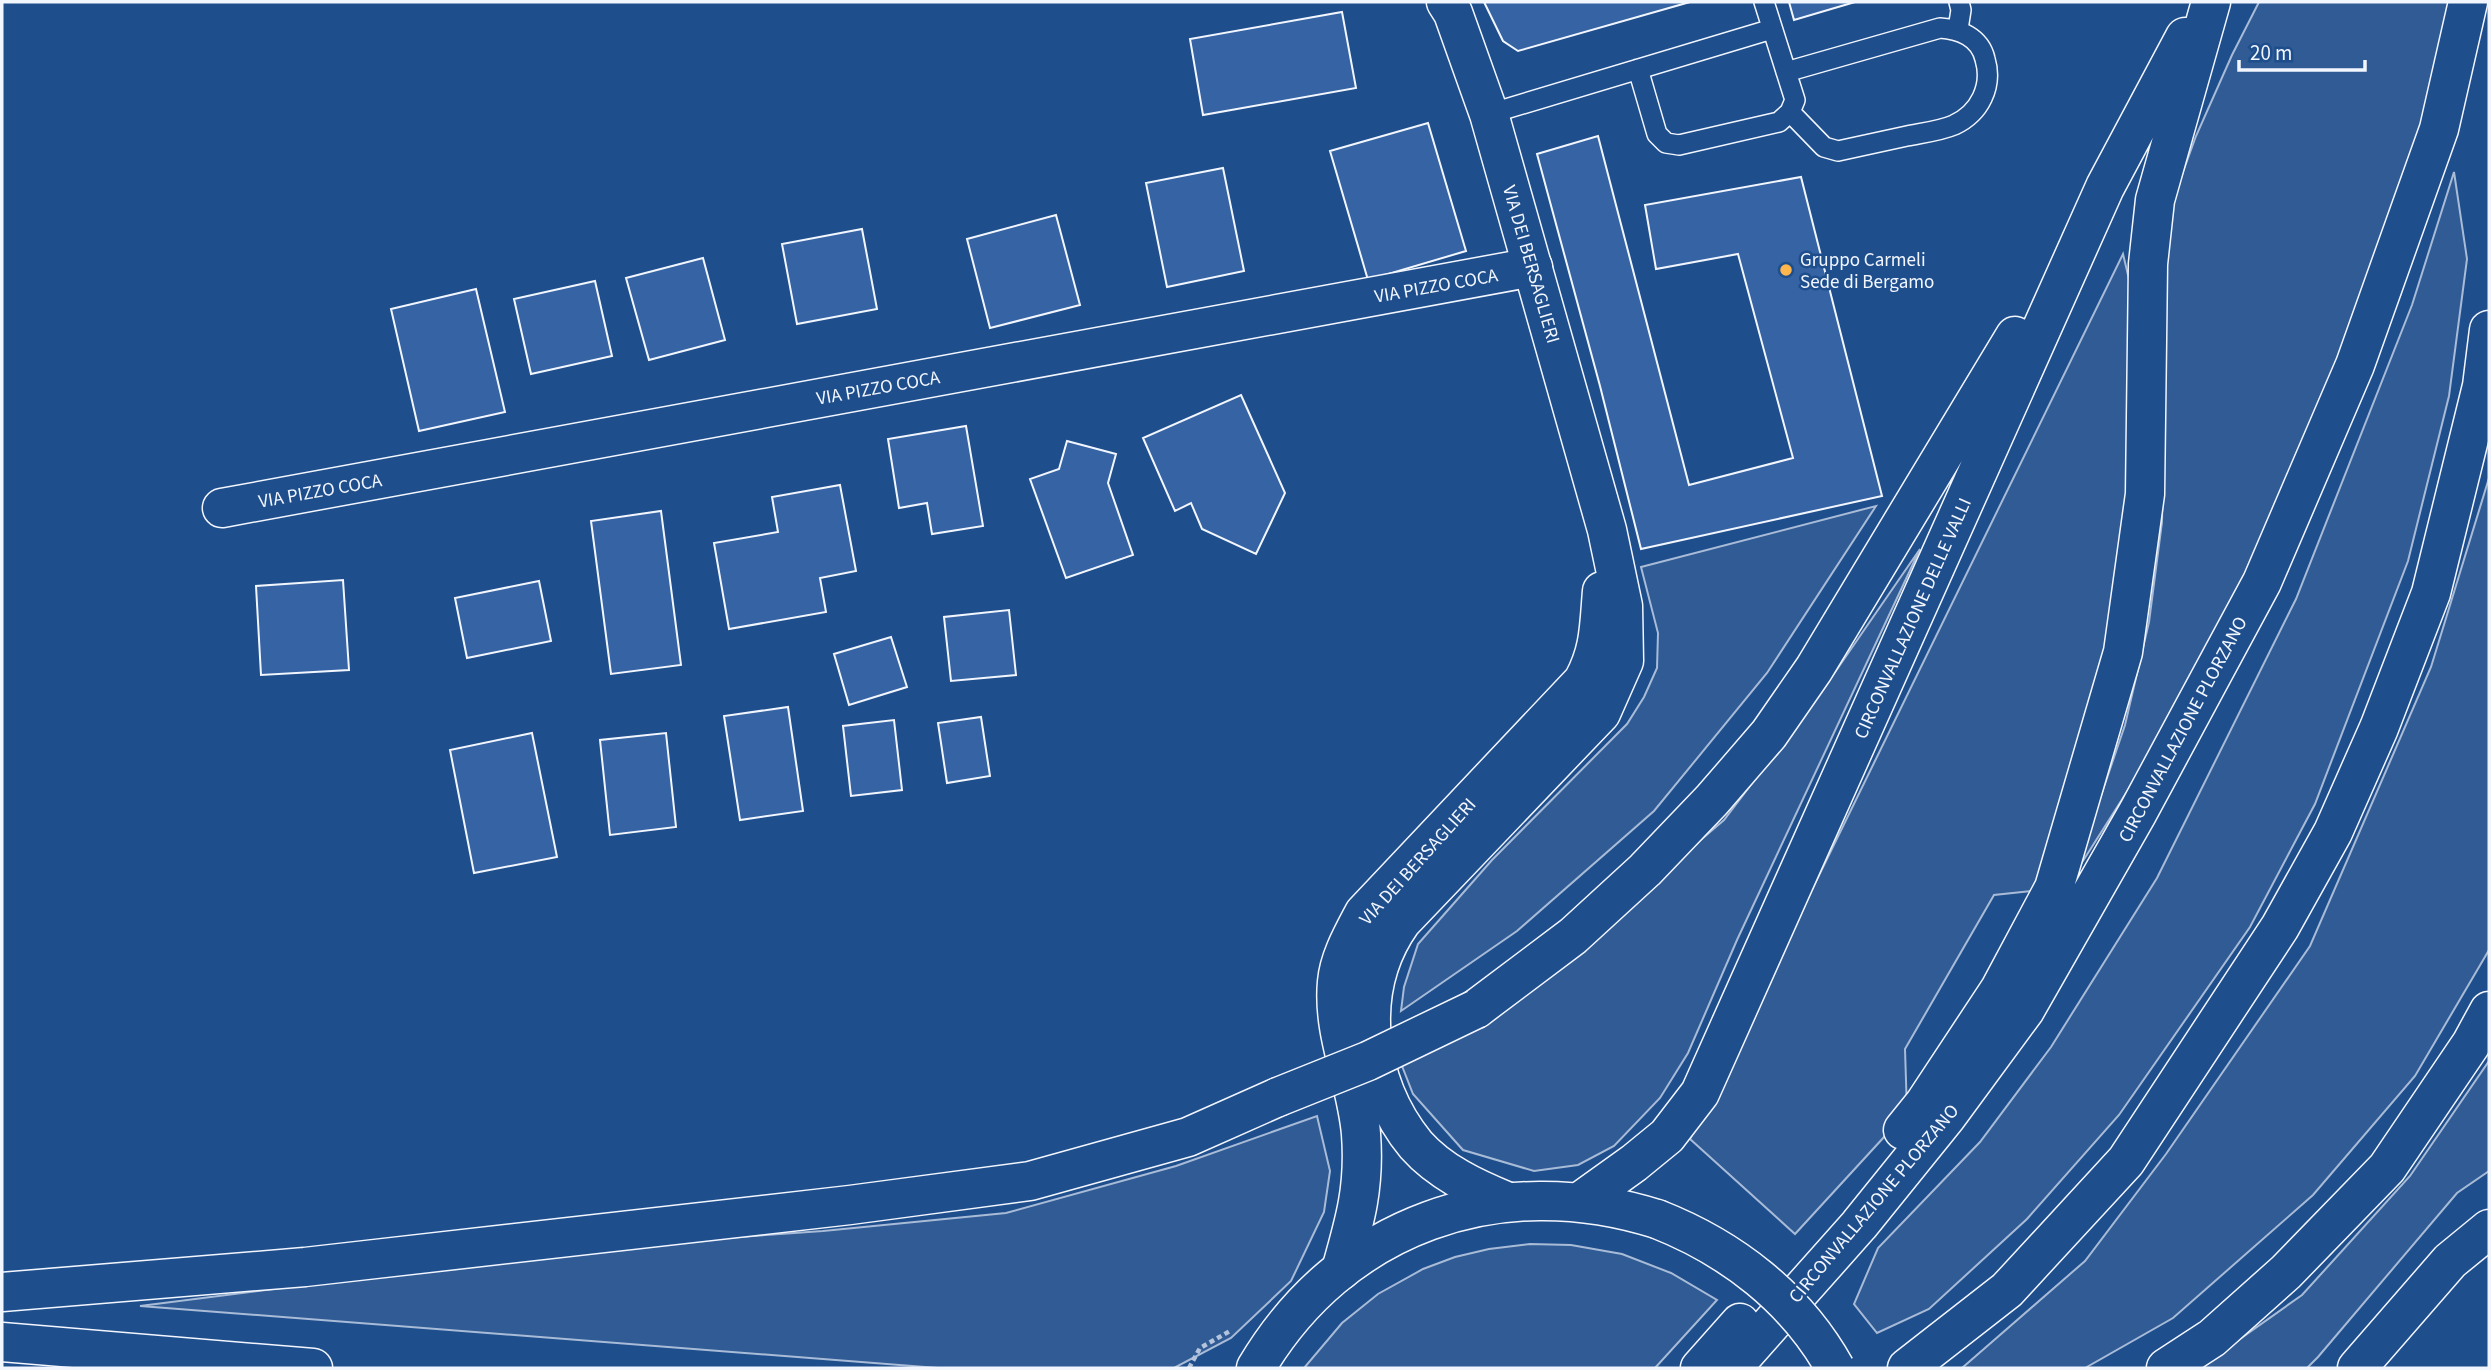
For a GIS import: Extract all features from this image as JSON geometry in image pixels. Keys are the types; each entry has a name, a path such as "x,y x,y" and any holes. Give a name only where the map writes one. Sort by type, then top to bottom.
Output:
{"main road":[{"name":"VIA DEI BERSAGLIERI","path":"1446,2 1489,114 1534,267 1607,530 1623,606 1624,662 1601,713 1402,921 1381,956 1375,978 1371,1026 1376,1068 1384,1093 1400,1121 1417,1146 1441,1167 1469,1186 1506,1201"},
{"name":"CIRCONVALLAZIONE DELLE VALLI","path":"1581,1201 1667,1136 1700,1093 2105,187 2204,2"},
{"name":"CIRCONVALLAZIONE PLORZANO","path":"1700,1368 1845,1205 1924,1104 2000,989 2054,888 2123,652 2145,494 2148,264 2155,200 2211,2"},
{"name":"CIRCONVALLAZIONE PLORZANO","path":"1732,1368 1859,1225 1947,1116 2025,1010 2164,764 2262,582 2355,365 2439,129 2468,2"},
{"path":"2,1292 305,1266 850,1205 1030,1181 1188,1137 1368,1060 1475,1009 1573,936 1645,870 1712,800 1769,734 1814,669 2105,187"},
{"name":"VIA PIZZO COCA","path":"222,508 1534,267"},
{"path":"1907,1368 2007,1290 2126,1161 2273,937 2327,844 2379,728 2431,593 2482,386 2489,330"},
{"name":"VIA DEI BERSAGLIERI","path":"1341,1270 1359,1208 1363,1164 1361,1130 1339,1022 1337,981 1348,943 1364,913 1583,681 1593,662 1598,639 1607,530"},
{"path":"2166,1368 2212,1338 2286,1272 2386,1168 2471,1044 2489,1011"},
{"path":"1240,1368 1264,1355 1302,1306 1341,1270 1380,1243 1460,1210 1506,1201 1581,1201 1622,1208 1657,1219 1704,1240 1758,1277 1803,1321 1835,1368"},
{"path":"2357,1368 2450,1261 2489,1229"},
{"path":"2,1342 313,1368"}],"lane":[{"path":"1639,69 1657,134 1666,143 1679,145 1779,122 1790,112 1795,100 1764,2"},
{"path":"1958,29 1961,10 1959,2"},
{"path":"1786,72 1940,27 1958,29 1973,39 1985,55 1989,76 1984,97 1972,113 1953,125 1838,151 1824,147 1790,112"},
{"path":"1489,114 1772,29"}],"shaded area":[{"path":"2259,2 2454,2 2408,178 2316,433 2212,658 2074,875 2125,725 2149,622 2162,522 2167,216 2196,136"},
{"path":"2454,172 2467,259 2449,396 2408,561 2315,804 2250,927 2119,1115 2027,1219 1929,1309 1877,1333 1854,1304 1878,1248 1980,1142 2051,1047 2157,878 2296,599 2412,305"},
{"path":"2123,254 2134,300 2134,386 2116,650 2040,890 1994,895 1905,1049 1907,1112 1795,1234 1690,1139"},
{"path":"2489,478 2489,950 2415,1076 2313,1195 2173,1318 2085,1368 1962,1368 2085,1261 2166,1154 2310,946 2431,667"},
{"path":"1876,506 1767,673 1654,811 1517,931 1401,1011 1404,987 1418,944 1492,860 1627,724 1644,697 1657,668 1658,633 1641,567"},
{"path":"1920,549 1737,940 1688,1053 1660,1098 1614,1146 1578,1165 1534,1171 1463,1150 1413,1094 1402,1066 1533,983 1724,820 1820,694"},
{"path":"2489,1061 2489,1171 2457,1193 2318,1357 2307,1368 2199,1368 2302,1295 2410,1176"},
{"path":"1317,1116 1330,1171 1324,1212 1291,1281 1231,1338 1174,1368 938,1368 140,1306 613,1246 823,1231 1006,1213 1176,1166"},
{"path":"1530,1244 1571,1245 1622,1254 1671,1273 1717,1300 1655,1368 1304,1368 1342,1323 1378,1294 1423,1269 1455,1257 1489,1249"}],"building":[{"path":"1484,2 1690,2 1518,51 1503,41"},
{"path":"1789,2 1855,2 1794,20"},
{"path":"1342,12 1356,88 1203,115 1190,39"},
{"path":"1428,123 1466,251 1368,280 1330,151"},
{"path":"1598,136 1689,485 1793,458 1738,254 1656,269 1645,205 1801,177 1882,496 1641,549 1537,154"},
{"path":"1223,168 1244,271 1167,287 1146,183"},
{"path":"1056,215 1080,305 990,328 967,239"},
{"path":"862,229 877,309 797,324 782,244"},
{"path":"703,258 725,340 649,360 626,278"},
{"path":"595,281 612,356 531,374 514,299"},
{"path":"476,289 505,412 419,431 391,309"},
{"path":"1241,395 1285,493 1256,554 1202,529 1191,503 1175,511 1143,438"},
{"path":"966,426 983,526 932,534 927,503 899,508 888,439"},
{"path":"1067,441 1116,454 1108,483 1133,555 1066,578 1030,479 1059,469"},
{"path":"840,485 856,571 820,578 826,612 729,629 714,543 778,532 772,497"},
{"path":"661,511 681,665 611,674 591,521"},
{"path":"343,580 349,670 261,675 256,586"},
{"path":"539,581 551,641 467,658 455,598"},
{"path":"1009,610 1016,675 951,681 944,617"},
{"path":"891,637 907,687 849,705 834,654"},
{"path":"788,707 803,811 740,820 724,716"},
{"path":"981,717 990,776 947,783 938,723"},
{"path":"894,720 902,790 851,796 843,726"},
{"path":"532,733 557,857 474,873 450,750"},
{"path":"666,733 676,827 610,835 600,740"}],"place":[{"name":"Gruppo Carmeli Sede di Bergamo","path":"1786,270"}]}
